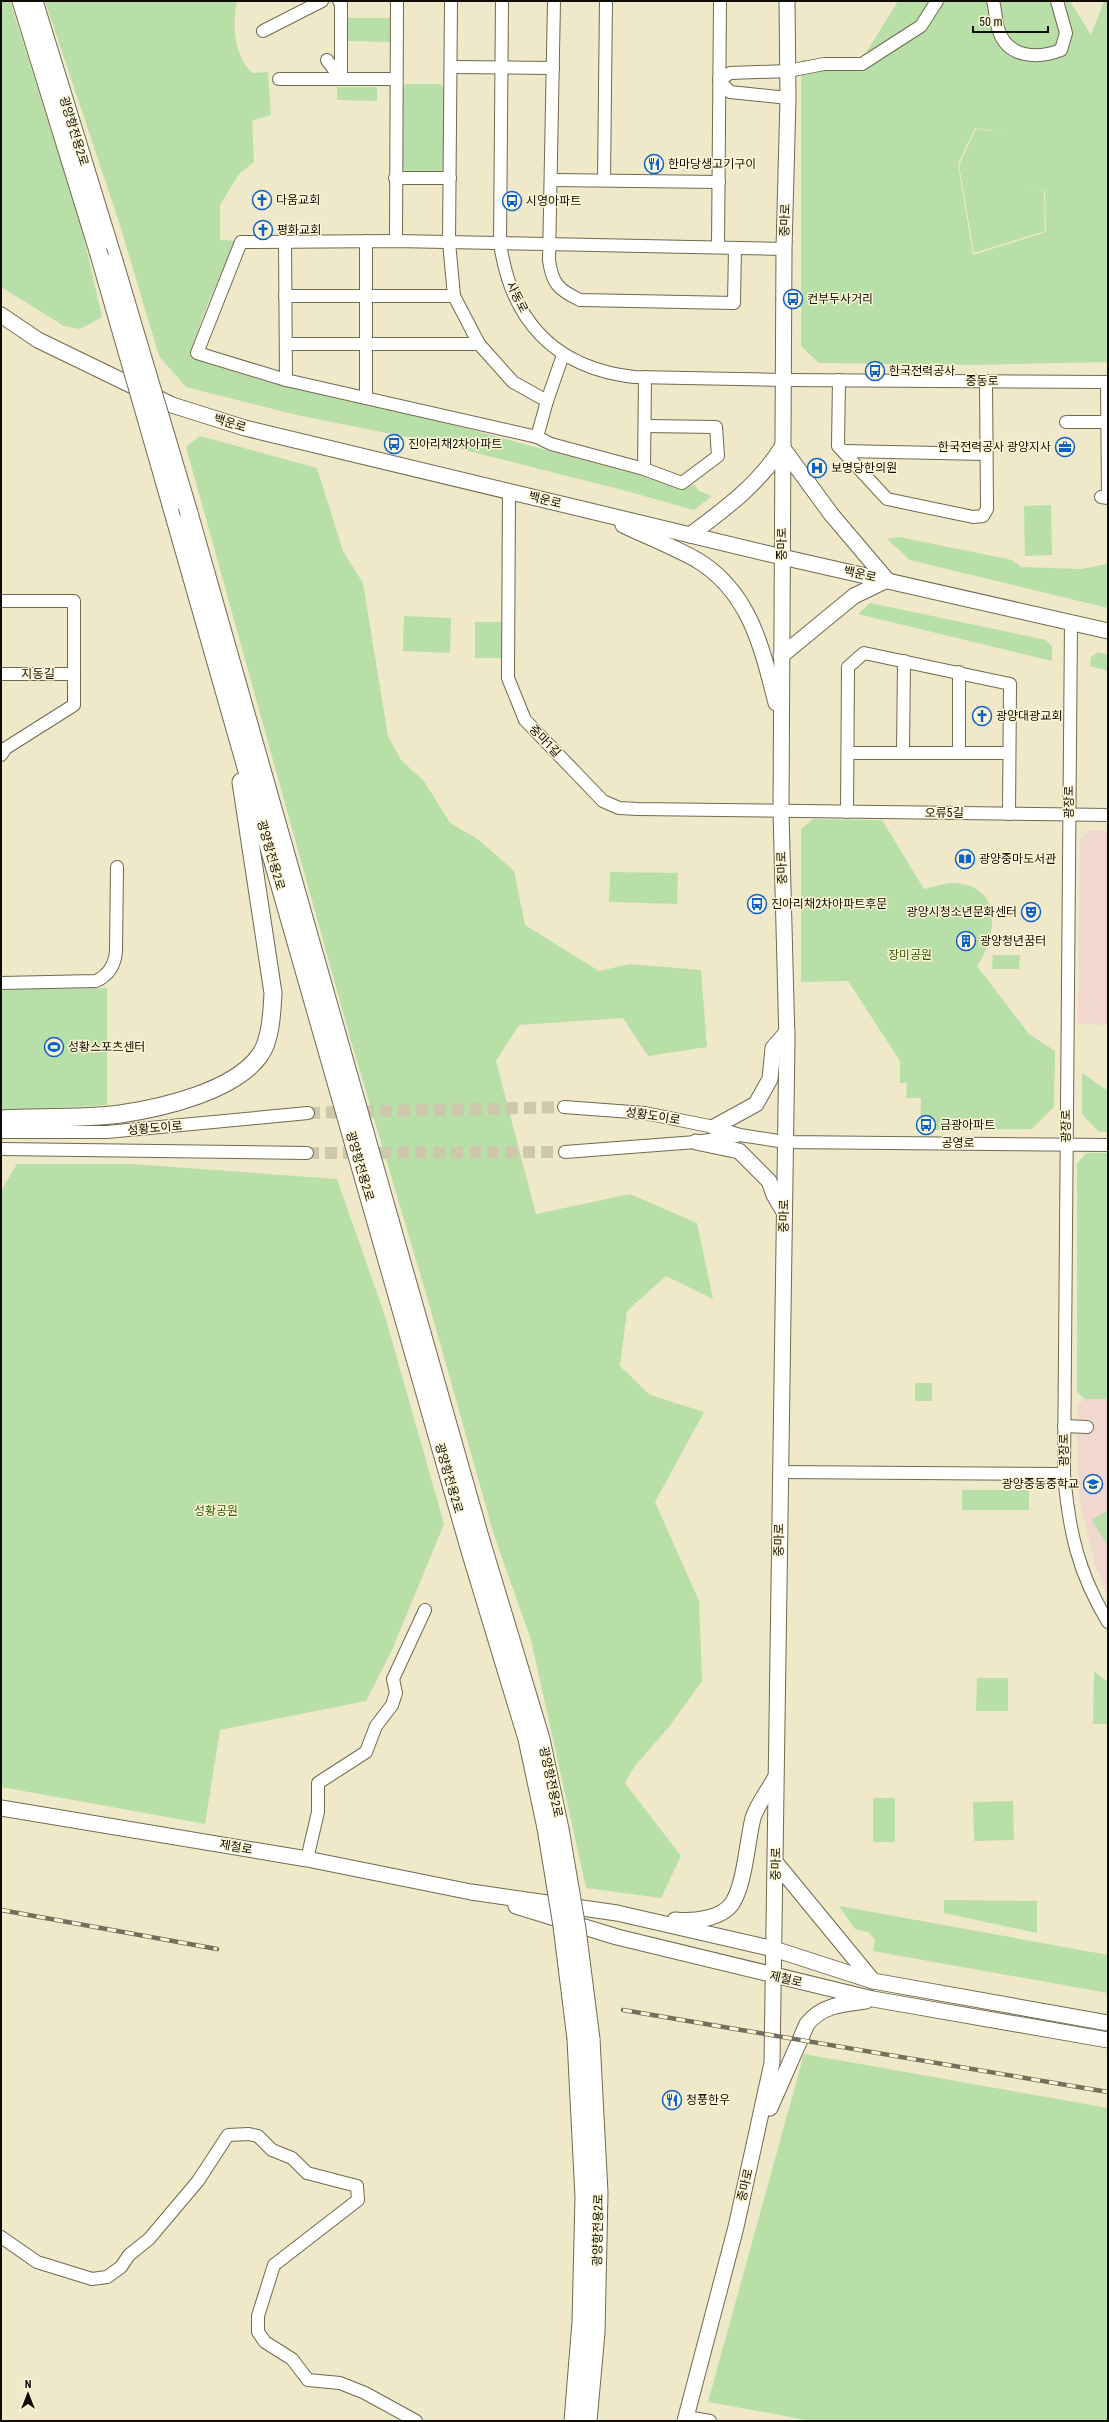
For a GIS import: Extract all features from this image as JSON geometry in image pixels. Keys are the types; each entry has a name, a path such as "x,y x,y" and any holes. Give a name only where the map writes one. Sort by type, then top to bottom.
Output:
{"highway":[{"name":"광양항전용2로","path":"21,1 98,250 472,1558 553,1829"},
{"name":"광양항전용2로","path":"34,1 114,261 189,513 480,1537 542,1739 553,1829"},
{"path":"1,1119 119,1114 152,1107 201,1094 232,1080 261,1055 271,1025 273,993 230,712"},
{"path":"553,1829 562,1926 583,2039"},
{"name":"광양항전용2로","path":"573,2421 580,2322 584,2197 583,2039"},
{"name":"광양항전용2로","path":"583,2039 598,2193 596,2333 588,2421"}],"main road":[{"name":"중마로","path":"686,2419 756,2138 772,2064 776,1864 784,1142 787,1032 781,812 781,656 784,249 788,98 787,1"},
{"name":"백운로","path":"1,315 38,340 172,405 244,428 782,557 1108,631"},
{"path":"690,535 748,489 769,468 782,447 831,514 887,580 854,596 781,656"},
{"path":"597,512 698,560 719,576 738,597 761,644 781,725"},
{"path":"714,1127 732,1119 756,1104 770,1078 773,1048 787,1032"},
{"path":"696,1142 739,1151 769,1181 774,1195 784,1213"},
{"path":"617,1913 690,1922 719,1914 733,1902 739,1887 754,1817 776,1778"},
{"name":"제철로","path":"1,1808 307,1859 471,1892 617,1913 774,1949 873,1981 1108,2023"},
{"path":"776,1864 873,1981"},
{"name":"제철로","path":"471,1892 617,1937 774,1976 873,1999 1108,2040"},
{"path":"756,2138 806,2024 815,2014 828,2007 873,1999"}],"street":[{"path":"263,31 322,1"},
{"path":"339,1 341,4 341,79"},
{"path":"396,241 395,79 397,1"},
{"path":"452,1 449,242 454,296 479,344 513,382 547,401"},
{"name":"사동로","path":"502,1 500,243 504,270 512,290 533,327 564,355 578,363 609,374 645,377 783,380"},
{"path":"554,1 552,180 549,246 551,274 561,291 580,300 734,303 735,248"},
{"path":"604,180 606,1"},
{"path":"718,247 718,80 720,1"},
{"path":"718,80 730,73 788,71 824,64 862,64 920,26 937,1"},
{"path":"993,1 998,31 1006,47 1022,54 1046,56 1061,50 1066,33 1057,1"},
{"path":"327,60 341,79"},
{"path":"451,67 553,68"},
{"path":"279,79 395,79"},
{"path":"718,80 730,92 788,98"},
{"path":"396,178 450,178"},
{"path":"552,180 718,182"},
{"path":"646,426 716,427 718,456 682,483 644,469 551,444 537,437 286,380 197,353 241,242 396,241 500,243 549,246 784,249"},
{"path":"286,242 286,380"},
{"path":"366,242 366,398"},
{"path":"286,296 454,296"},
{"path":"286,344 479,344"},
{"path":"537,437 547,401 564,355"},
{"path":"644,469 646,426 645,377"},
{"name":"중동로","path":"783,380 1108,382"},
{"path":"839,380 838,446 887,499 973,517 983,516 987,509 986,381"},
{"path":"1101,497 1108,498 1108,382"},
{"path":"1066,422 1107,422"},
{"path":"843,452 986,454"},
{"name":"중마1길","path":"509,491 508,678 525,720 603,801 619,808 781,812"},
{"path":"1,601 74,601 74,705 3,751"},
{"name":"광장로","path":"1071,622 1064,1474 1067,1508 1078,1562 1089,1589 1108,1622"},
{"path":"847,812 849,753 848,667 864,653 1010,684 1009,814"},
{"path":"903,753 904,661"},
{"path":"959,672 959,754"},
{"name":"지동길","path":"1,674 74,674"},
{"path":"849,753 1009,753"},
{"name":"오류5길","path":"781,812 1108,814"},
{"path":"1,983 96,981 108,974 115,961 116,952 116,867"},
{"name":"성황도이로","path":"564,1107 645,1113 714,1127 740,1135 784,1142"},
{"name":"성황도이로","path":"1,1132 107,1132 308,1113"},
{"name":"성황도이로","path":"565,1152 696,1142 740,1135"},
{"name":"공영로","path":"784,1142 1108,1145"},
{"name":"성황도이로","path":"1,1149 307,1153"},
{"path":"1064,1426 1087,1427"},
{"path":"780,1472 1064,1474"},
{"path":"307,1859 318,1812 318,1783 327,1774 344,1767 366,1752 376,1726 392,1705 396,1693 393,1679 425,1610"},
{"path":"1,2237 38,2262 92,2279 107,2277 121,2267 128,2255 149,2239 198,2181 228,2135 250,2134 258,2136 272,2150 292,2158 306,2173 357,2186 358,2200 274,2265 258,2316 258,2332 265,2342 292,2359 308,2380 340,2383 359,2390 416,2421"},
{"path":"686,2419 710,2421"}],"shaded area":[{"path":"1090,830 1108,831 1108,1025 1078,1024 1080,839"},
{"name":"광양중동중학교","path":"1084,1399 1108,1399 1108,1597 1095,1565 1080,1504 1077,1464 1077,1406"}],"green space":[{"path":"1,1 10,1 81,225 102,317 80,329 64,326 1,287"},
{"path":"45,1 237,1 235,10 235,30 241,58 252,73 268,72 271,115 252,121 254,162 239,174 220,205 220,240 237,241 205,311 191,354 687,488 694,484 699,491 712,496 694,510 619,489 437,443 297,415 186,387 159,356 119,222"},
{"path":"898,1 1070,1 1091,35 1104,1 1108,1 1108,362 975,365 819,363 801,346 801,60 861,61","holes":["975,128 1003,132 976,129 959,165 974,253 1045,231 1044,192 1028,184 1045,192 1046,232 973,255 958,164"]},
{"path":"347,18 390,18 390,42 347,41"},
{"path":"406,84 441,84 445,90 444,168 440,173 406,172 402,167 402,90"},
{"path":"337,87 377,87 377,101 337,100"},
{"path":"200,436 317,468 343,551 363,583 388,736 401,760 424,781 450,823 479,840 514,871 525,925 599,971 630,964 701,970 707,1047 648,1056 623,1018 519,1025 496,1061 536,1214 630,1194 697,1223 713,1299 666,1276 627,1311 620,1366 650,1395 704,1412 655,1502 699,1601 702,1681 669,1727 634,1767 625,1783 681,1856 661,1898 586,1888 531,1640 494,1535 429,1304 351,1041 186,447"},
{"path":"1051,505 1052,555 1025,556 1024,506"},
{"path":"899,537 1012,560 1021,567 1082,569 1108,564 1108,608 910,560 887,539"},
{"path":"870,603 1046,640 1052,647 1052,661 858,614"},
{"path":"404,616 451,618 450,653 403,651"},
{"path":"475,622 502,622 502,658 475,658"},
{"path":"1098,652 1108,655 1108,671 1090,666 1091,657"},
{"name":"장미공원","path":"813,819 882,820 924,889 950,883 970,886 982,893 989,902 992,914 992,928 984,954 977,966 1029,1034 1055,1051 1054,1107 1032,1129 920,1130 921,1098 906,1098 907,1083 900,1083 900,1061 848,981 801,982 801,829"},
{"path":"610,872 678,873 677,904 609,902"},
{"path":"993,955 1020,955 1019,969 992,969"},
{"name":"성황스포츠센터","path":"107,988 107,1105 1,1111 1,989"},
{"path":"1082,1073 1108,1091 1108,1132 1099,1132 1082,1114"},
{"path":"1086,1153 1108,1153 1108,1399 1084,1399 1077,1391 1077,1164"},
{"name":"성황공원","path":"17,1164 132,1164 337,1179 385,1316 444,1524 392,1650 366,1701 220,1730 205,1824 1,1787 1,1191"},
{"path":"915,1383 932,1383 932,1401 915,1401"},
{"path":"962,1490 1029,1490 1029,1510 962,1510"},
{"path":"1108,1510 1108,1547 1092,1520"},
{"path":"1094,1671 1108,1682 1108,1724 1093,1724"},
{"path":"977,1678 1008,1678 1008,1711 976,1711"},
{"path":"873,1798 895,1798 895,1842 873,1842"},
{"path":"1013,1801 1014,1840 974,1841 973,1802"},
{"path":"944,1900 1037,1901 1037,1933 944,1913"},
{"path":"839,1906 1108,1955 1108,1993 873,1951 875,1940 868,1932 855,1929"},
{"path":"804,2054 1108,2108 1108,2421 812,2421 708,2402"}],"tunnel":[{"path":"308,1113 564,1107"},
{"path":"307,1153 565,1152"}],"railway":[{"path":"1,1910 217,1949"},
{"path":"623,2010 1108,2092"}],"place":[{"name":"한마당생고기구이","path":"654,164"},
{"name":"다움교회","path":"262,200"},
{"name":"시영아파트","path":"512,201"},
{"name":"평화교회","path":"263,230"},
{"name":"컨부두사거리","path":"793,299"},
{"name":"한국전력공사","path":"875,371"},
{"name":"진아리채2차아파트","path":"394,444"},
{"name":"한국전력공사 광양지사","path":"1065,447"},
{"name":"보명당한의원","path":"817,468"},
{"name":"광양대광교회","path":"982,716"},
{"name":"광양중마도서관","path":"965,859"},
{"name":"진아리채2차아파트후문","path":"757,904"},
{"name":"광양시청소년문화센터","path":"1031,912"},
{"name":"광양청년꿈터","path":"966,941"},
{"name":"성황스포츠센터","path":"54,1047"},
{"name":"금광아파트","path":"926,1125"},
{"name":"광양중동중학교","path":"1093,1484"},
{"name":"청풍한우","path":"672,2100"}]}
